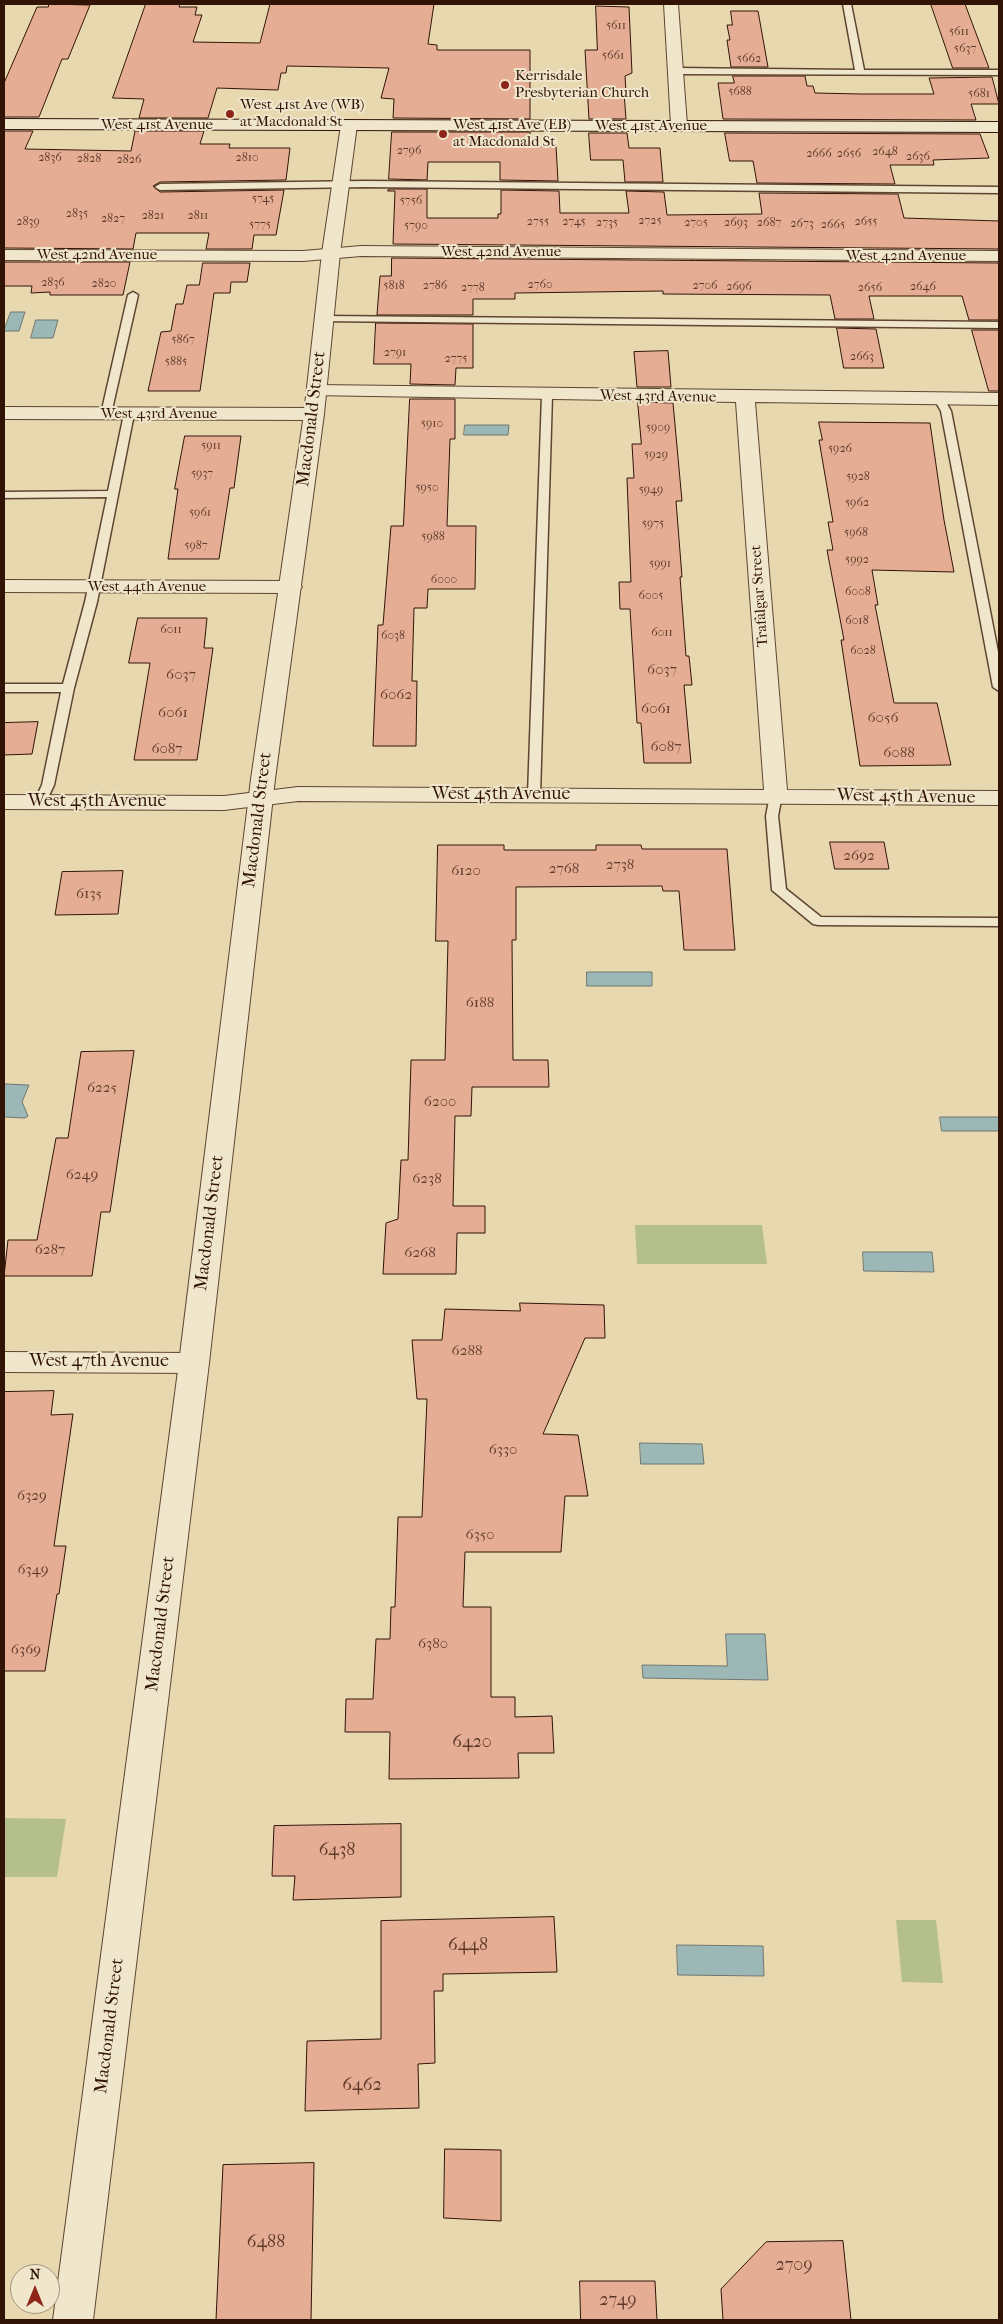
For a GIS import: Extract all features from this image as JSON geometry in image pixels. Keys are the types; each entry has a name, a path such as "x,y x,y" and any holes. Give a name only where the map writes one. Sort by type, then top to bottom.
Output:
{"street":[{"path":"671,4 679,126"},
{"name":"West 41st Avenue","path":"4,124 999,128"},
{"name":"Macdonald Street","path":"73,2320 194,1363 261,799 314,414 331,253 349,125"},
{"name":"West 42nd Avenue","path":"4,255 304,256 371,251 999,256"},
{"name":"West 43rd Avenue","path":"316,391 999,399"},
{"name":"Trafalgar Street","path":"745,397 776,796"},
{"name":"West 43rd Avenue","path":"4,413 314,414"},
{"name":"West 44th Avenue","path":"4,586 291,587"},
{"name":"West 45th Avenue","path":"4,802 224,803 298,794 999,798"},
{"name":"West 47th Avenue","path":"4,1362 194,1363"}],"lane":[{"path":"847,4 860,72"},
{"path":"675,71 999,73"},
{"path":"160,187 341,185 999,190"},
{"path":"106,414 133,294"},
{"path":"324,319 999,325"},
{"path":"534,795 547,395"},
{"path":"939,399 946,411 999,687"},
{"path":"40,802 48,785 68,688 94,586 111,494 129,414"},
{"path":"4,494 111,494"},
{"path":"4,688 68,688"},
{"path":"776,796 772,816 779,890 818,921 999,922"}],"green space":[{"path":"635,1225 762,1225 767,1264 637,1264"},
{"path":"4,1818 66,1819 57,1877 4,1877"},
{"path":"896,1920 936,1920 943,1983 902,1982"}],"water":[{"path":"11,312 25,312 19,331 4,331"},
{"path":"36,320 58,320 53,338 31,338"},
{"path":"465,425 509,425 508,435 464,435"},
{"path":"587,972 652,972 652,986 587,986"},
{"path":"5,1084 29,1085 22,1102 28,1116 25,1118 4,1117"},
{"path":"940,1117 999,1117 999,1131 942,1131"},
{"path":"863,1252 932,1252 934,1272 864,1271"},
{"path":"640,1443 702,1444 704,1464 641,1464"},
{"path":"726,1634 765,1634 768,1680 643,1678 642,1665 727,1666"},
{"path":"677,1945 763,1946 764,1976 678,1975"}],"building":[{"path":"49,4 90,5 68,59 62,59 39,117 4,117 4,83 37,7 48,7"},
{"path":"146,4 180,4 179,7 197,7 195,15 202,15 193,42 260,43 270,4 434,4 428,44 437,45 437,50 530,50 530,119 393,118 394,99 381,98 389,68 287,66 286,73 281,73 278,90 217,88 208,118 139,118 144,99 113,98"},
{"path":"931,4 965,4 989,68 953,68"},
{"path":"596,6 629,7 632,73 625,76 626,119 589,119 585,50 597,50"},
{"path":"731,11 758,11 768,67 731,67 727,40 730,40 727,25 732,25"},
{"path":"733,76 805,76 807,86 813,86 815,93 861,94 934,94 929,78 992,77 999,104 971,104 976,120 723,119 718,83 734,83"},
{"path":"4,131 33,131 25,149 131,151 135,131 204,131 200,144 230,144 229,148 290,148 286,180 160,182 153,186 160,192 284,190 276,235 254,235 252,249 206,249 209,233 136,233 133,249 4,248"},
{"path":"392,132 530,132 530,146 556,146 558,181 500,180 500,162 428,162 427,180 389,179"},
{"path":"589,133 627,133 629,148 660,148 663,182 625,182 623,160 591,160"},
{"path":"725,133 980,134 989,158 933,160 934,165 890,165 895,184 757,183 753,161 730,161"},
{"path":"389,189 427,189 427,218 498,218 498,214 501,214 501,190 559,191 560,213 629,213 626,191 664,192 667,215 762,214 759,193 898,194 904,218 999,221 999,249 393,244 395,191 388,191"},
{"path":"392,258 999,263 999,320 969,320 962,296 869,296 874,319 835,319 830,295 663,294 663,291 515,293 515,299 473,299 473,315 377,315 380,276 391,276"},
{"path":"4,262 130,262 123,295 50,295 50,292 31,293 32,286 4,286"},
{"path":"203,263 250,263 247,282 231,282 230,293 214,293 200,391 148,391 161,332 171,331 176,304 183,304 187,285 199,285"},
{"path":"376,323 473,324 473,368 456,368 455,385 410,384 411,364 374,364"},
{"path":"837,328 876,329 884,368 844,368"},
{"path":"972,330 999,330 999,391 989,391"},
{"path":"668,351 671,387 637,387 634,352"},
{"path":"410,399 455,399 455,439 450,439 447,526 476,526 475,589 428,589 427,608 414,608 412,681 417,681 416,746 373,746 378,625 383,625 391,526 403,526"},
{"path":"638,402 673,403 682,501 676,501 682,577 680,577 686,656 689,656 692,685 684,685 691,763 644,763 641,723 637,723 630,609 620,609 619,582 631,582 627,478 634,478 632,444 641,444"},
{"path":"819,422 930,423 944,520 954,572 872,570 878,605 875,605 894,703 937,703 951,765 860,766 841,640 844,640 827,550 833,550 828,522 833,522 819,440 822,440"},
{"path":"185,436 241,436 234,488 230,488 219,559 168,559 178,489 175,489"},
{"path":"138,618 207,618 204,648 213,648 197,760 134,760 150,663 129,663"},
{"path":"38,722 32,754 4,755 4,723"},
{"path":"830,842 884,842 889,869 835,869"},
{"path":"438,845 504,845 504,850 596,850 596,845 641,845 642,849 727,849 735,950 684,950 679,891 663,891 662,886 516,887 516,940 512,940 513,1060 548,1060 549,1087 472,1087 471,1116 455,1116 453,1206 485,1206 485,1233 457,1233 456,1274 383,1274 386,1223 398,1219 401,1160 408,1160 411,1060 445,1060 448,941 436,941"},
{"path":"123,871 118,914 55,915 62,872"},
{"path":"134,1051 110,1212 101,1212 92,1276 4,1276 8,1240 37,1240 56,1138 68,1138 81,1052"},
{"path":"520,1303 604,1305 605,1338 585,1338 543,1434 578,1435 588,1496 565,1496 561,1552 465,1552 463,1607 491,1607 491,1697 515,1697 515,1717 552,1716 554,1753 518,1753 519,1778 389,1779 390,1732 345,1732 346,1699 373,1699 376,1639 390,1639 391,1607 395,1607 398,1517 422,1517 427,1399 417,1399 412,1340 442,1340 445,1309 520,1311"},
{"path":"54,1391 51,1415 73,1414 54,1546 66,1546 59,1594 57,1594 45,1671 4,1671 4,1392"},
{"path":"401,1824 401,1897 293,1900 295,1876 272,1876 274,1826"},
{"path":"554,1917 557,1972 443,1974 443,1991 434,1991 435,2063 418,2064 419,2108 305,2111 307,2041 381,2039 381,1921"},
{"path":"445,2149 501,2150 501,2221 444,2218"},
{"path":"314,2163 311,2320 216,2320 223,2165"},
{"path":"843,2241 851,2320 723,2320 721,2289 766,2242"},
{"path":"580,2281 655,2281 657,2320 581,2320"}],"place":[{"name":"Kerrisdale Presbyterian Church","path":"505,85"},
{"name":"West 41st Ave (WB) at Macdonald St","path":"230,114"},
{"name":"West 41st Ave (EB) at Macdonald St","path":"443,134"}]}
